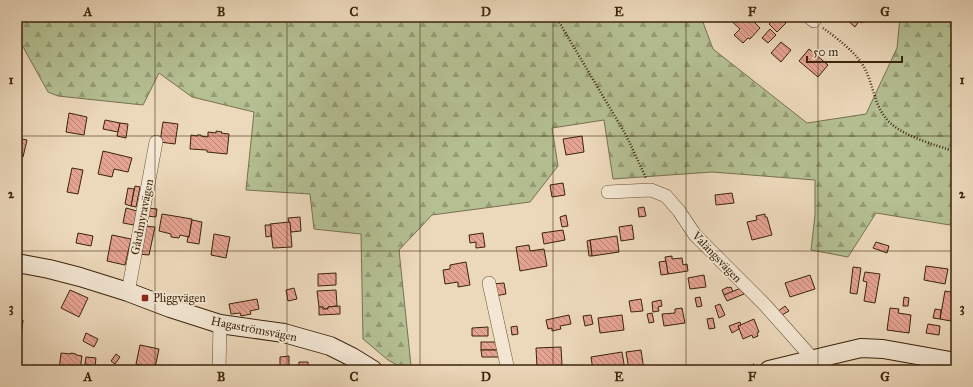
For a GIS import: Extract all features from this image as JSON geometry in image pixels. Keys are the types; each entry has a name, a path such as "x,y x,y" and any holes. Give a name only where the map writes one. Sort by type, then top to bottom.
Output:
{"street":[{"name":"Gårdmyravägen","path":"128,292 156,142"},
{"path":"608,192 652,190"},
{"name":"Valängsvägen","path":"652,190 666,196 679,211 695,235 821,361"},
{"name":"Hagaströmsvägen","path":"17,263 49,269 128,292 170,308 220,324 284,333 330,346 373,370"},
{"path":"489,284 508,370"},
{"path":"219,370 220,324"},
{"path":"769,370 821,361 862,348 882,349 956,362"}],"path":[{"path":"556,17 626,135 652,190"},
{"path":"811,19 838,39 856,55 865,68 871,82 876,101 885,118 894,127 916,138 956,152"}],"green space":[{"path":"17,17 701,17 713,49 807,123 866,114 897,48 900,17 956,17 956,226 876,213 848,257 811,250 815,215 815,180 712,172 613,179 604,120 552,128 558,166 530,202 432,215 399,250 411,366 401,367 388,360 363,339 361,234 314,229 310,194 246,190 254,112 192,97 159,73 143,105 58,96 48,92 22,45 17,45"}],"building":[{"path":"727,17 749,17 760,28 750,39 748,38 743,43 734,35 740,29"},
{"path":"776,17 781,17 786,23 777,32 769,24"},
{"path":"844,17 868,17 862,23 859,21 855,27"},
{"path":"770,29 776,35 768,43 762,38"},
{"path":"781,42 791,50 781,62 771,53"},
{"path":"809,49 828,65 818,77 799,61"},
{"path":"69,113 87,117 84,135 66,132"},
{"path":"105,120 120,123 118,132 103,129"},
{"path":"163,122 178,124 175,144 160,142"},
{"path":"120,123 128,124 126,138 117,136"},
{"path":"216,131 229,134 227,154 207,152 207,150 190,149 191,135 208,137 208,132 216,133"},
{"path":"582,136 584,152 566,155 563,139"},
{"path":"17,138 27,140 23,157 17,155"},
{"path":"103,151 132,158 128,172 114,169 112,177 98,174"},
{"path":"72,168 83,170 78,194 67,192"},
{"path":"563,183 565,195 552,197 550,185"},
{"path":"135,186 140,187 136,207 131,206"},
{"path":"128,188 134,189 131,206 125,204"},
{"path":"732,193 734,203 716,205 715,195"},
{"path":"644,207 646,216 639,217 638,208"},
{"path":"126,208 137,211 134,225 123,223"},
{"path":"147,208 157,209 156,217 147,216"},
{"path":"162,214 192,219 189,237 180,235 179,238 171,237 171,234 159,231"},
{"path":"765,214 772,235 752,240 747,222 757,220 756,216"},
{"path":"566,215 568,226 562,227 560,217"},
{"path":"300,217 301,231 291,232 288,218"},
{"path":"192,220 202,222 199,244 187,242"},
{"path":"290,222 292,247 273,248 270,224"},
{"path":"265,225 271,225 271,236 266,237"},
{"path":"632,225 634,239 621,241 619,227"},
{"path":"143,226 155,227 149,255 138,254"},
{"path":"563,230 565,240 544,244 542,233"},
{"path":"78,233 93,236 91,246 76,243"},
{"path":"483,233 485,247 476,248 476,242 470,243 469,235"},
{"path":"214,234 230,237 226,258 211,255"},
{"path":"112,235 131,239 125,265 107,261"},
{"path":"617,236 619,252 592,256 590,240"},
{"path":"590,240 592,256 589,256 587,241"},
{"path":"876,242 889,246 887,253 873,248"},
{"path":"529,245 530,251 544,249 547,266 520,271 516,247"},
{"path":"672,256 672,259 682,258 683,265 687,264 688,271 668,274 665,257"},
{"path":"666,261 668,274 661,275 659,262"},
{"path":"466,262 470,285 458,287 458,282 445,284 443,270 450,269 450,265"},
{"path":"926,266 948,269 945,284 924,280"},
{"path":"853,267 861,268 857,294 850,293"},
{"path":"865,272 880,274 875,303 864,301 867,282 863,281"},
{"path":"336,273 336,285 318,286 318,274"},
{"path":"704,275 706,287 690,289 688,278"},
{"path":"810,275 815,289 790,297 785,283"},
{"path":"504,283 506,294 495,296 493,284"},
{"path":"731,287 733,292 724,295 722,290"},
{"path":"294,288 297,299 288,301 286,290"},
{"path":"741,288 744,294 727,301 724,295"},
{"path":"70,290 88,298 79,317 61,308"},
{"path":"336,290 337,306 328,307 328,309 319,307 317,291"},
{"path":"945,291 956,293 956,322 940,319"},
{"path":"700,297 702,306 697,307 695,298"},
{"path":"904,297 909,298 908,306 903,306"},
{"path":"257,299 259,309 250,311 251,314 241,316 240,313 231,314 229,304"},
{"path":"641,299 643,311 631,312 629,301"},
{"path":"661,300 662,306 658,307 659,311 653,312 652,302"},
{"path":"720,304 725,315 719,318 715,306"},
{"path":"340,306 340,314 319,315 319,307 328,309 328,307"},
{"path":"785,306 789,311 780,316 777,312"},
{"path":"682,308 685,323 664,326 662,314 675,313 675,309"},
{"path":"890,308 899,309 898,313 911,315 909,333 887,330"},
{"path":"935,309 941,310 940,319 933,318"},
{"path":"652,313 654,322 649,323 647,314"},
{"path":"17,315 18,320 23,320 21,339 17,339"},
{"path":"569,315 571,324 560,326 561,329 552,331 552,328 548,329 546,320"},
{"path":"591,315 593,324 585,326 583,316"},
{"path":"622,315 624,330 600,333 598,318"},
{"path":"713,318 715,328 709,329 707,319"},
{"path":"754,319 759,332 757,333 758,336 753,338 752,335 743,339 738,326"},
{"path":"740,322 741,325 738,326 739,329 732,333 729,326"},
{"path":"928,324 940,326 939,335 926,333"},
{"path":"517,326 518,334 512,335 511,327"},
{"path":"488,327 488,336 472,336 472,328"},
{"path":"86,333 98,339 94,347 83,341"},
{"path":"481,342 499,342 499,350 481,350"},
{"path":"140,345 159,349 155,368 136,364"},
{"path":"561,347 562,365 537,367 536,348"},
{"path":"481,350 499,350 499,357 482,357"},
{"path":"641,350 644,370 629,370 626,352"},
{"path":"622,352 625,370 593,370 591,357"},
{"path":"61,353 71,353 82,356 80,370 59,370"},
{"path":"116,354 120,357 115,364 111,361"},
{"path":"289,356 289,370 280,370 280,357"},
{"path":"86,357 96,358 95,366 85,364"},
{"path":"299,362 308,362 308,370 299,370"},
{"path":"459,365 480,369 480,370 458,370"}],"place":[{"name":"Pliggvägen","path":"145,298"}]}
